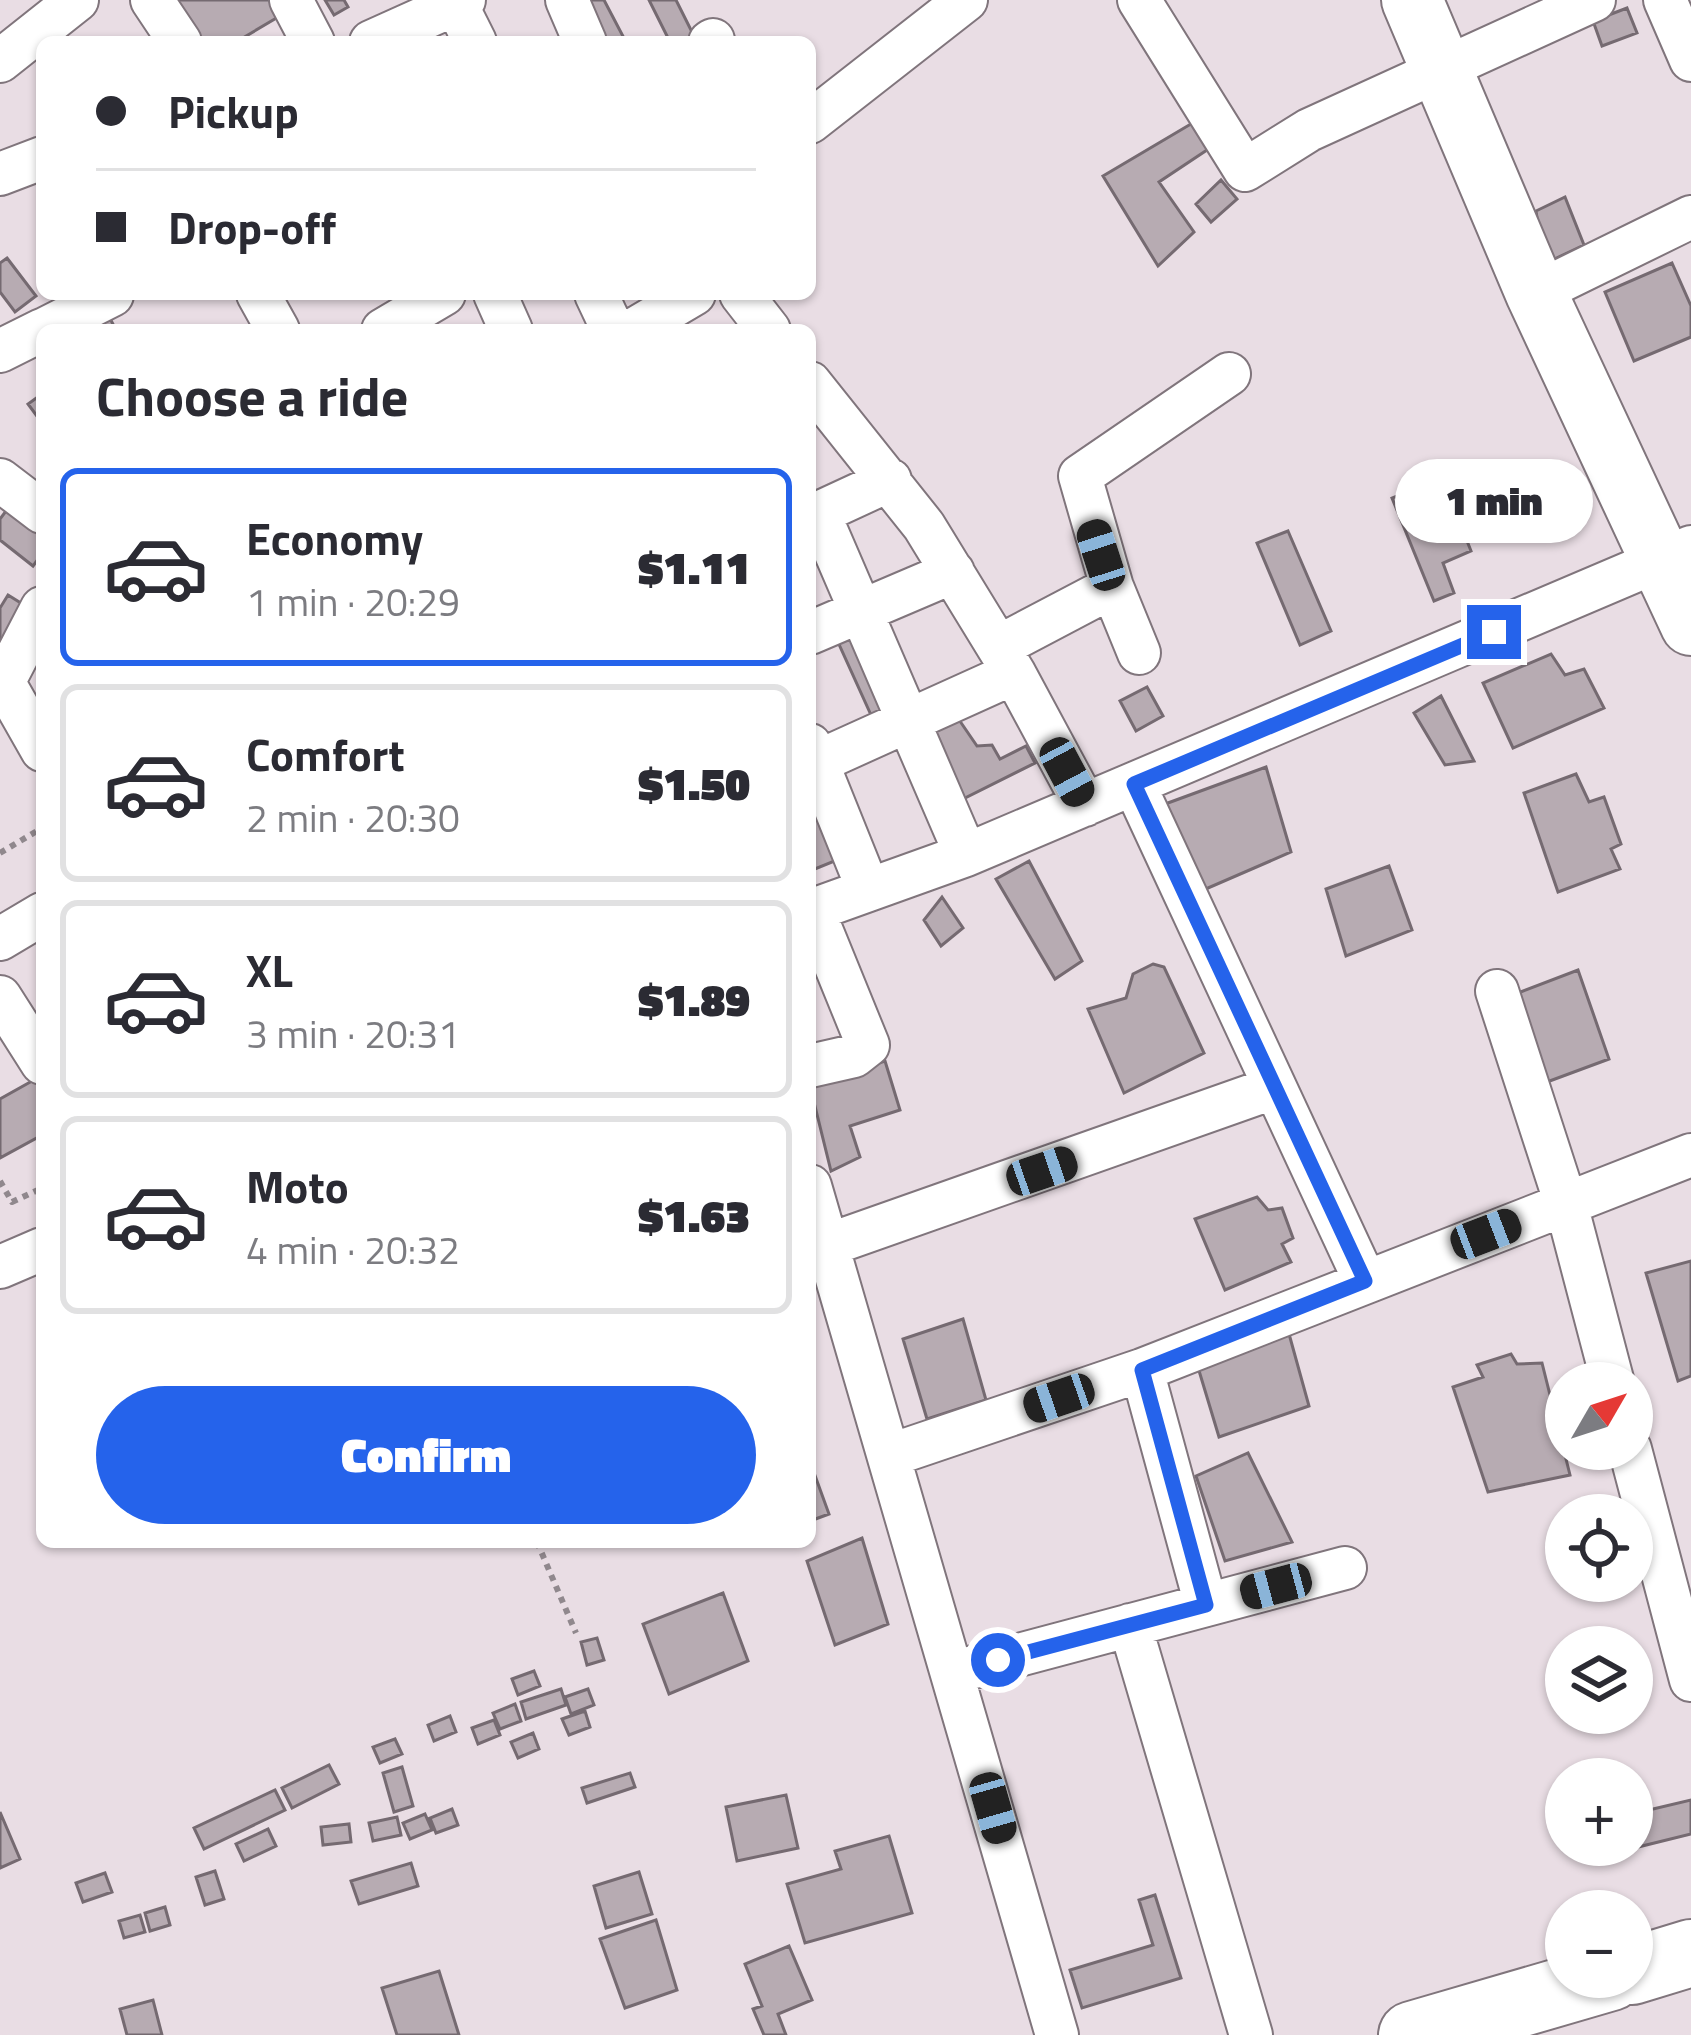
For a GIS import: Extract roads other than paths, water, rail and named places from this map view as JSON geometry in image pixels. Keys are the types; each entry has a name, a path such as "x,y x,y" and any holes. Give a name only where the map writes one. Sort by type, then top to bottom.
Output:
{"main road":[{"path":"1653,1965 1691,1953"},
{"path":"1412,2035 1545,1996"}],"street":[{"path":"0,61 77,0"},
{"path":"152,0 176,36"},
{"path":"291,0 310,36"},
{"path":"567,0 582,36"},
{"path":"816,117 966,0"},
{"path":"1139,0 1245,170 1309,130 1438,67 1594,0"},
{"path":"1412,0 1536,293 1677,553 1691,625"},
{"path":"1665,0 1691,59"},
{"path":"384,36 460,2 473,36"},
{"path":"0,174 36,160"},
{"path":"1536,293 1691,218"},
{"path":"54,324 100,300"},
{"path":"386,316 428,300"},
{"path":"643,324 684,300"},
{"path":"746,300 764,324"},
{"path":"0,352 36,333"},
{"path":"1139,653 1080,491 1080,476 1228,374"},
{"path":"816,391 890,479 953,572 1085,805"},
{"path":"816,515 890,479"},
{"path":"816,520 864,609 966,855"},
{"path":"816,908 966,855 1677,553"},
{"path":"816,630 953,572"},
{"path":"816,753 911,722 1112,586"},
{"path":"36,619 2,679 36,739"},
{"path":"816,761 868,889"},
{"path":"1134,784 1365,1281"},
{"path":"0,939 36,918"},
{"path":"816,919 868,1036 868,1045 854,1056 816,1065"},
{"path":"1496,992 1566,1204 1607,1362"},
{"path":"0,997 36,1054"},
{"path":"828,1245 1273,1088"},
{"path":"892,1455 1142,1370 1691,1155"},
{"path":"816,1206 1057,2035"},
{"path":"0,1268 36,1252"},
{"path":"1142,1370 1206,1605"},
{"path":"1636,1470 1691,1680"},
{"path":"955,1672 1346,1568"},
{"path":"1130,1625 1251,2035"}]}
